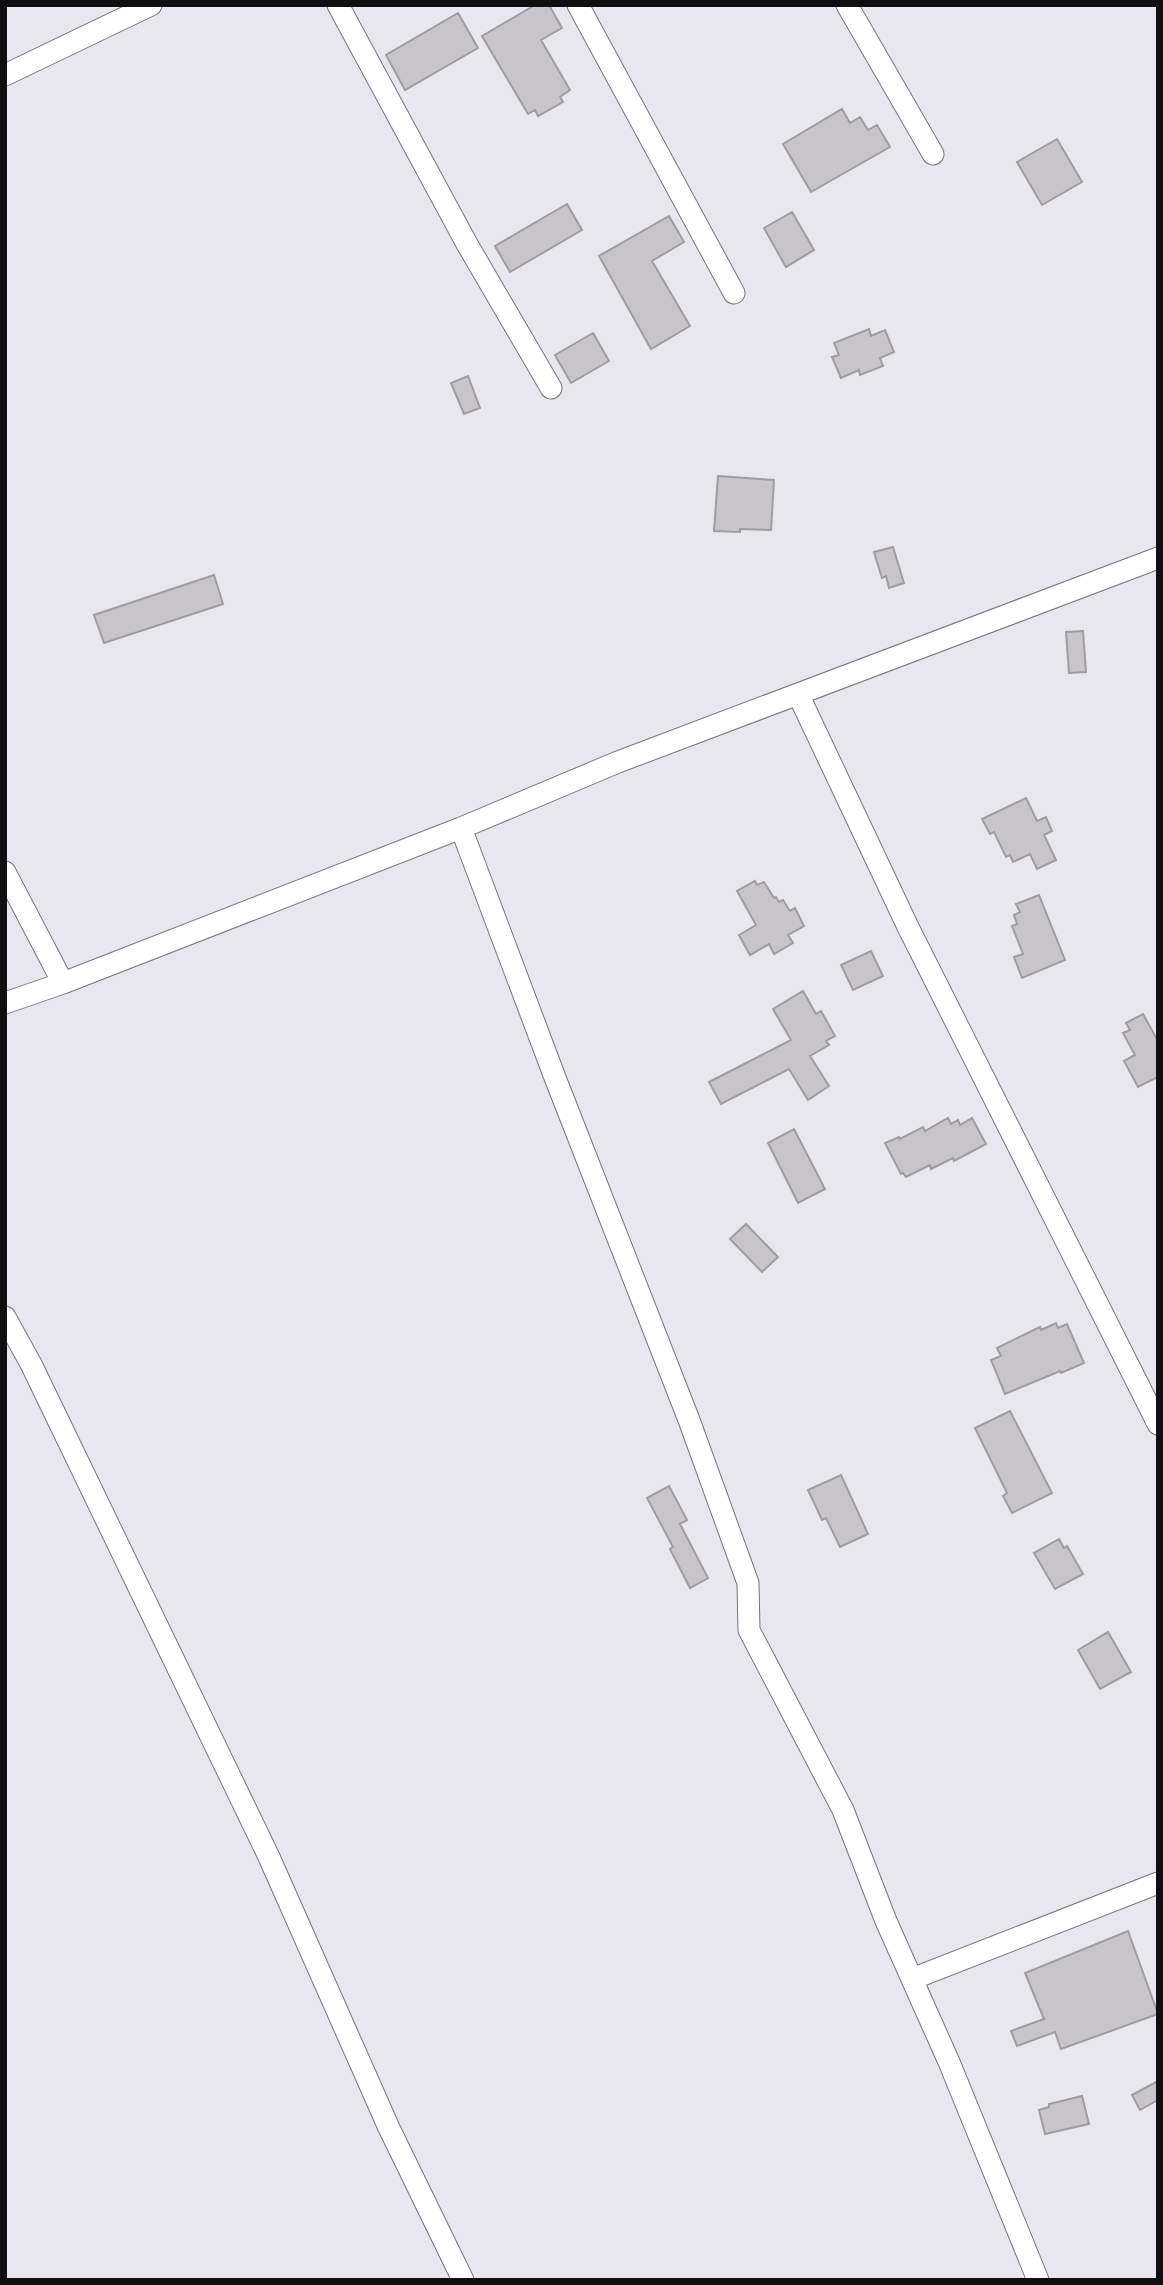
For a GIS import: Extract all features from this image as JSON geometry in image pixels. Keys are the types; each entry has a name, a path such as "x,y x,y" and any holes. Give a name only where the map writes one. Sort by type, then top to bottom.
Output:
{"street":[{"path":"5,75 151,5"},
{"path":"338,5 467,244 551,388"},
{"path":"578,5 734,293"},
{"path":"847,5 933,155"},
{"path":"5,1003 63,983 461,828 618,762 1158,558"},
{"path":"798,694 908,927 1158,1424"},
{"path":"461,828 554,1075 685,1408 748,1583 749,1630 842,1810 1038,2280"},
{"path":"5,873 63,983"},
{"path":"5,1317 31,1364 269,1857 389,2128 463,2280"},
{"path":"912,1979 1158,1883"}],"building":[{"path":"535,5 549,5 562,28 541,40 570,90 560,97 563,102 538,116 535,110 528,114 482,36"},
{"path":"458,13 478,48 405,90 386,55"},
{"path":"842,109 850,123 860,117 868,130 877,125 890,147 811,192 783,144"},
{"path":"1057,139 1082,182 1042,205 1017,162"},
{"path":"567,204 582,230 510,272 495,246"},
{"path":"792,212 814,250 786,267 764,228"},
{"path":"669,216 684,242 652,261 690,326 651,349 599,256"},
{"path":"869,329 871,336 885,330 894,352 880,358 883,366 860,375 859,370 841,378 832,357 839,355 834,343"},
{"path":"593,333 609,361 571,383 555,355"},
{"path":"468,376 480,408 464,414 451,383"},
{"path":"718,476 774,480 771,530 714,531"},
{"path":"893,547 904,583 889,588 886,576 882,578 874,552"},
{"path":"214,575 223,604 104,643 94,615"},
{"path":"1083,631 1086,672 1069,673 1066,632"},
{"path":"1026,798 1037,821 1046,817 1052,831 1044,835 1056,860 1037,869 1030,854 1013,862 1010,855 1006,857 994,832 990,834 982,819"},
{"path":"755,881 757,885 764,882 774,898 779,902 783,900 790,911 795,908 804,926 788,935 793,943 774,954 769,944 750,955 739,935 756,925 737,891"},
{"path":"1039,895 1065,960 1022,978 1014,957 1023,954 1012,926 1017,924 1014,915 1020,912 1016,904"},
{"path":"871,951 883,976 853,990 841,965"},
{"path":"803,991 816,1014 821,1011 835,1036 826,1041 829,1045 810,1056 829,1086 808,1100 789,1069 721,1104 709,1082 791,1040 773,1009"},
{"path":"1143,1014 1158,1041 1158,1077 1138,1087 1124,1061 1135,1055 1123,1033 1130,1030 1126,1023"},
{"path":"948,1118 951,1124 958,1120 960,1125 972,1118 986,1144 954,1161 953,1158 931,1169 930,1165 906,1177 901,1174 885,1143 899,1137 900,1139 923,1127 925,1131"},
{"path":"794,1129 825,1189 798,1203 768,1143"},
{"path":"746,1224 778,1257 762,1272 730,1239"},
{"path":"1056,1323 1058,1328 1067,1324 1084,1363 1005,1394 991,1360 1001,1356 997,1348 1040,1327 1041,1330"},
{"path":"1010,1411 1052,1493 1012,1513 1003,1496 1007,1493 975,1428"},
{"path":"841,1475 868,1534 840,1547 826,1518 822,1520 808,1490"},
{"path":"669,1486 687,1520 680,1524 708,1578 690,1588 670,1549 673,1547 647,1498"},
{"path":"1059,1539 1064,1548 1067,1546 1083,1574 1055,1589 1034,1553"},
{"path":"1108,1632 1131,1672 1100,1689 1078,1650"},
{"path":"1128,1931 1158,2014 1061,2049 1055,2032 1017,2046 1011,2031 1044,2019 1025,1973"},
{"path":"1158,2081 1158,2100 1140,2110 1132,2095"},
{"path":"1082,2096 1089,2124 1045,2134 1039,2110 1049,2107 1049,2104"}]}
